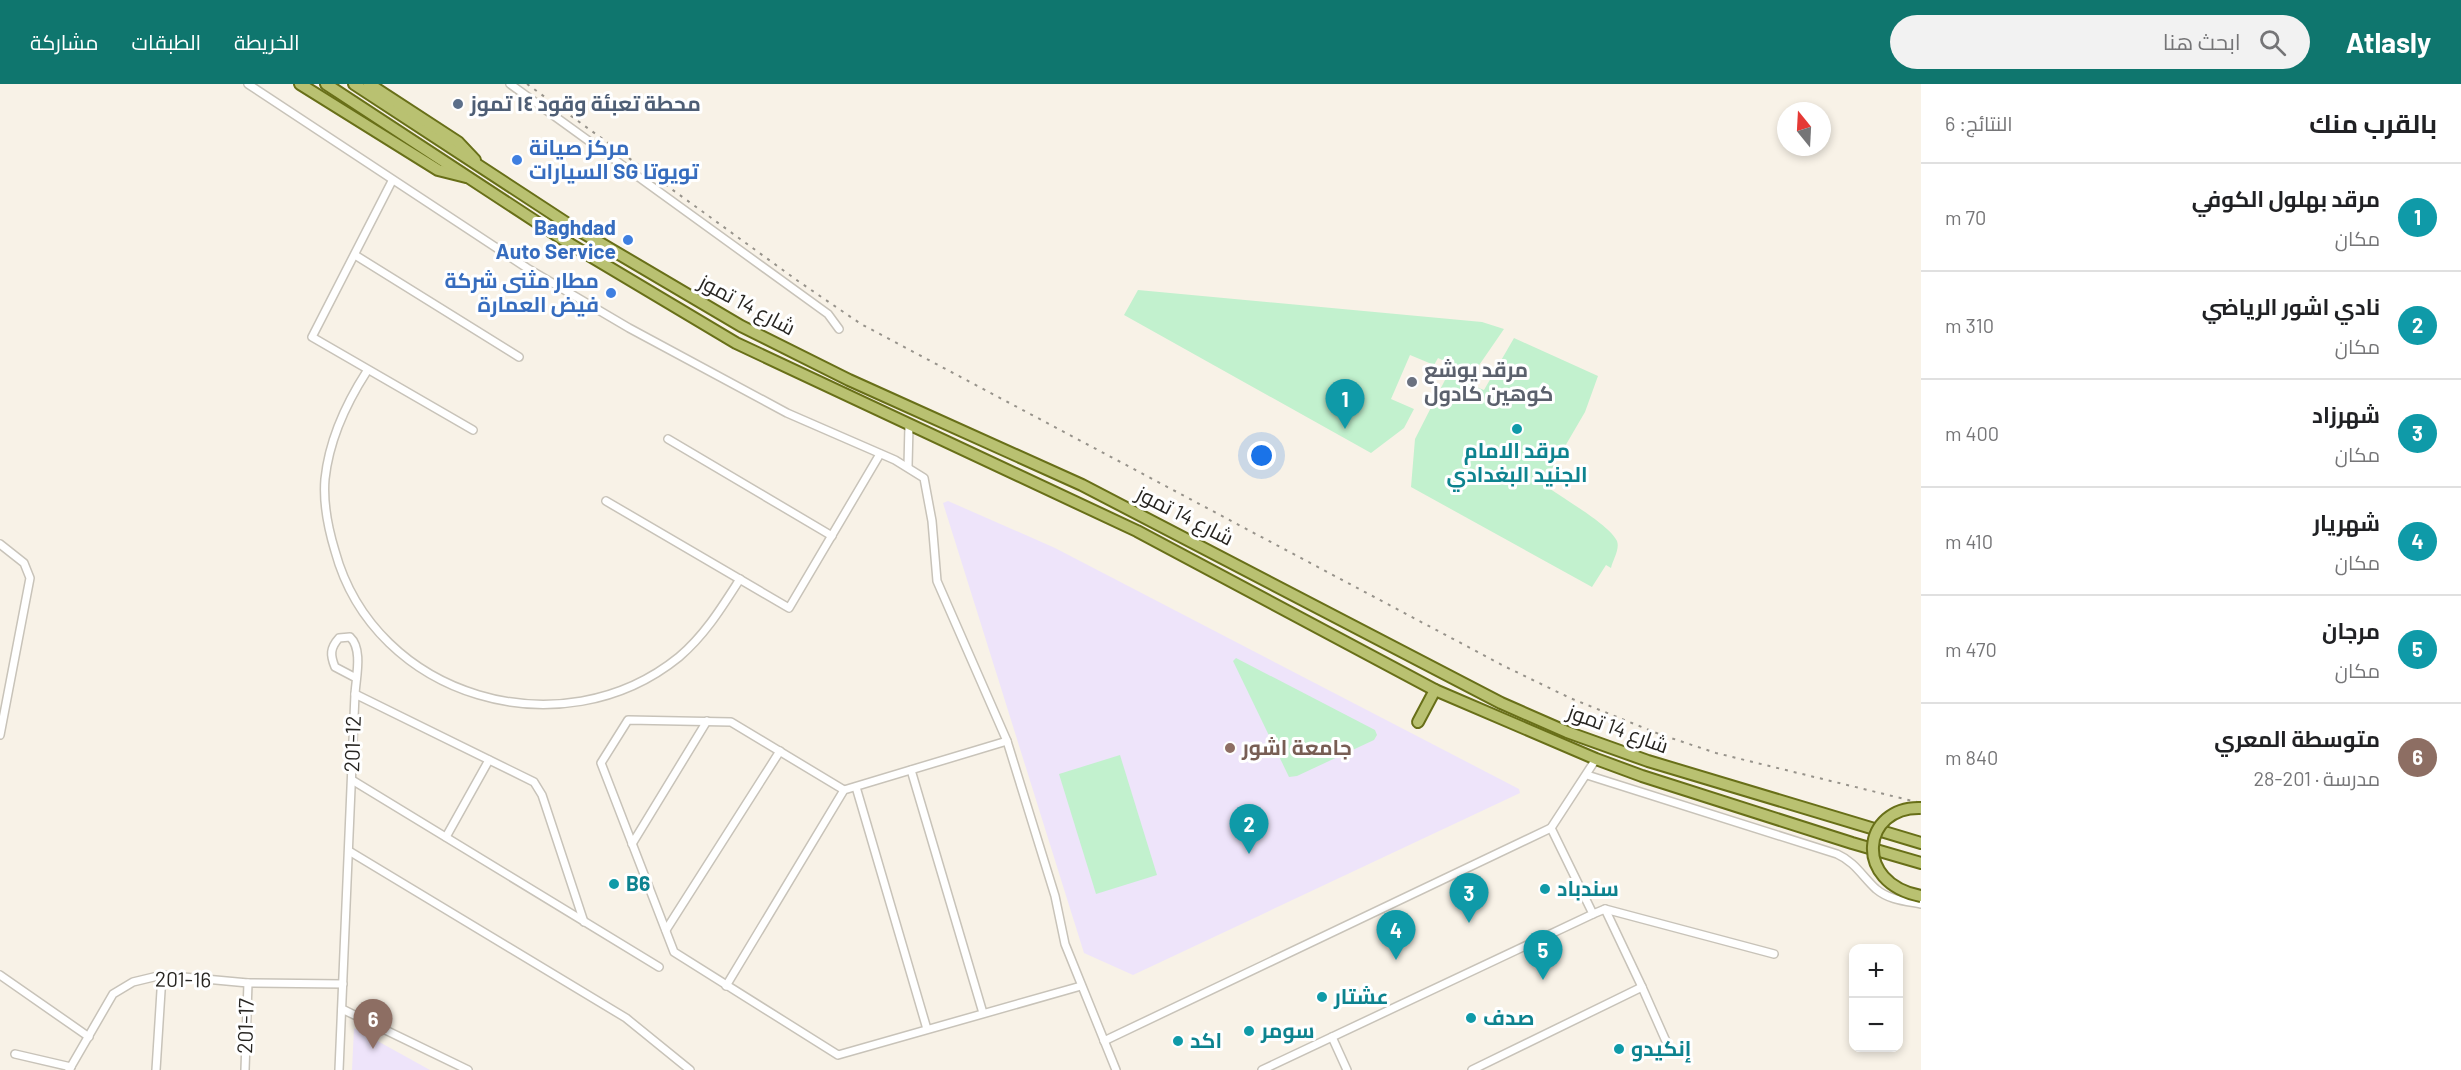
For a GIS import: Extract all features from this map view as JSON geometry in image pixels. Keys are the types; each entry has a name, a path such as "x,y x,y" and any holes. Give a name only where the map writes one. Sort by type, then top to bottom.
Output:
{"main road":[{"name":"شارع 14 تموز","path":"300,84 438,170 457,177 470,177"},
{"name":"شارع 14 تموز","path":"326,84 570,244 699,322 909,425 1137,531 1435,690 1596,759 1742,808 1921,863"},
{"name":"شارع 14 تموز","path":"354,84 568,224 741,326 849,380 1091,490 1533,718 1648,761 1921,843"},
{"path":"369,84 458,142 467,149 478,165"},
{"path":"1418,722 1435,690"},
{"path":"1921,808 1904,809 1889,817 1878,830 1873,846 1875,863 1883,878 1896,889 1921,896"}],"street":[{"path":"248,84 527,268 629,328 787,413 908,466 924,478 932,521 935,568 940,590 954,615 1006,741 1055,896 1065,944 1116,1070"},
{"path":"510,84 828,314 839,329"},
{"path":"392,181 312,337 473,430"},
{"path":"354,255 519,357"},
{"path":"367,370 350,397 333,446 325,480 327,525 339,568 360,609 389,643 424,672 465,692 508,703 554,705 599,698 641,682 679,657 711,625 740,579"},
{"path":"908,466 909,425"},
{"path":"668,438 832,536"},
{"path":"606,501 789,608 880,454"},
{"path":"0,544 24,563 30,578 0,735"},
{"path":"355,694 356,678 357,650 355,641 350,637 339,638 333,645 331,657 335,667 356,678"},
{"name":"201-12","path":"339,1070 355,694 528,779 538,788 584,922"},
{"path":"844,790 731,722 628,720 600,763 674,951 726,987 837,1055 1081,986"},
{"path":"632,844 707,721"},
{"path":"726,987 844,790 1006,741"},
{"path":"666,930 780,751"},
{"path":"1104,1041 1551,828 1596,759"},
{"path":"446,837 489,760"},
{"path":"911,770 983,1014"},
{"path":"1587,775 1837,854 1854,863 1881,893 1895,899 1921,904"},
{"path":"352,780 659,968"},
{"path":"856,787 927,1029"},
{"path":"1551,828 1593,914"},
{"path":"349,851 626,1018 690,1070"},
{"path":"1605,909 1669,1048"},
{"path":"1262,1070 1605,909 1774,954"},
{"path":"0,975 90,1036"},
{"path":"156,1070 162,975"},
{"name":"201-16","path":"70,1068 113,994 133,982 162,975 248,983 343,984"},
{"name":"201-17","path":"245,1070 248,983"},
{"path":"1472,1070 1642,987"},
{"path":"342,1009 468,1070"},
{"path":"1332,1037 1347,1070"},
{"path":"15,1054 70,1068"}],"shaded area":[{"name":"جامعة اشور","path":"948,501 1055,548 1519,789 1520,793 1133,975 1084,953 943,503"},
{"path":"354,1028 430,1070 352,1070"}],"green space":[{"path":"1138,290 1482,322 1504,329 1473,374 1438,358 1434,365 1410,355 1391,399 1414,409 1404,428 1371,453 1124,315"},
{"path":"1514,338 1598,376 1585,412 1543,484 1594,519 1617,541 1617,551 1611,568 1606,565 1592,587 1411,487 1415,439 1445,380 1452,378 1484,390"},
{"path":"1236,658 1375,730 1377,735 1374,740 1297,776 1289,777 1233,661"},
{"path":"1120,755 1157,875 1096,894 1059,774"}],"railway":[{"path":"527,84 798,281 861,324 1504,666 1570,698 1659,734 1716,753 1921,803"}],"place":[{"name":"محطة تعبئة وقود ١٤ تموز","path":"458,104"},
{"name":"مركز صيانة السيارات SG تويوتا","path":"517,160"},
{"name":"Baghdad Auto Service","path":"628,240"},
{"name":"مطار مثنى شركة فيض العمارة","path":"611,293"},
{"name":"مرقد يوشع كوهين كادول","path":"1412,382"},
{"name":"مرقد بهلول الكوفي","path":"1345,429"},
{"name":"مرقد الامام الجنيد البغدادي","path":"1517,429"},
{"name":"جامعة اشور","path":"1230,748"},
{"name":"نادي اشور الرياضي","path":"1249,854"},
{"name":"B6","path":"614,884"},
{"name":"سندباد","path":"1545,889"},
{"name":"شهرزاد","path":"1469,923"},
{"name":"شهريار","path":"1396,960"},
{"name":"مرجان","path":"1543,980"},
{"name":"عشتار","path":"1322,997"},
{"name":"صدف","path":"1471,1018"},
{"name":"سومر","path":"1249,1031"},
{"name":"اكد","path":"1178,1041"},
{"name":"متوسطة المعري","path":"373,1049"},
{"name":"إنكيدو","path":"1619,1049"}]}
